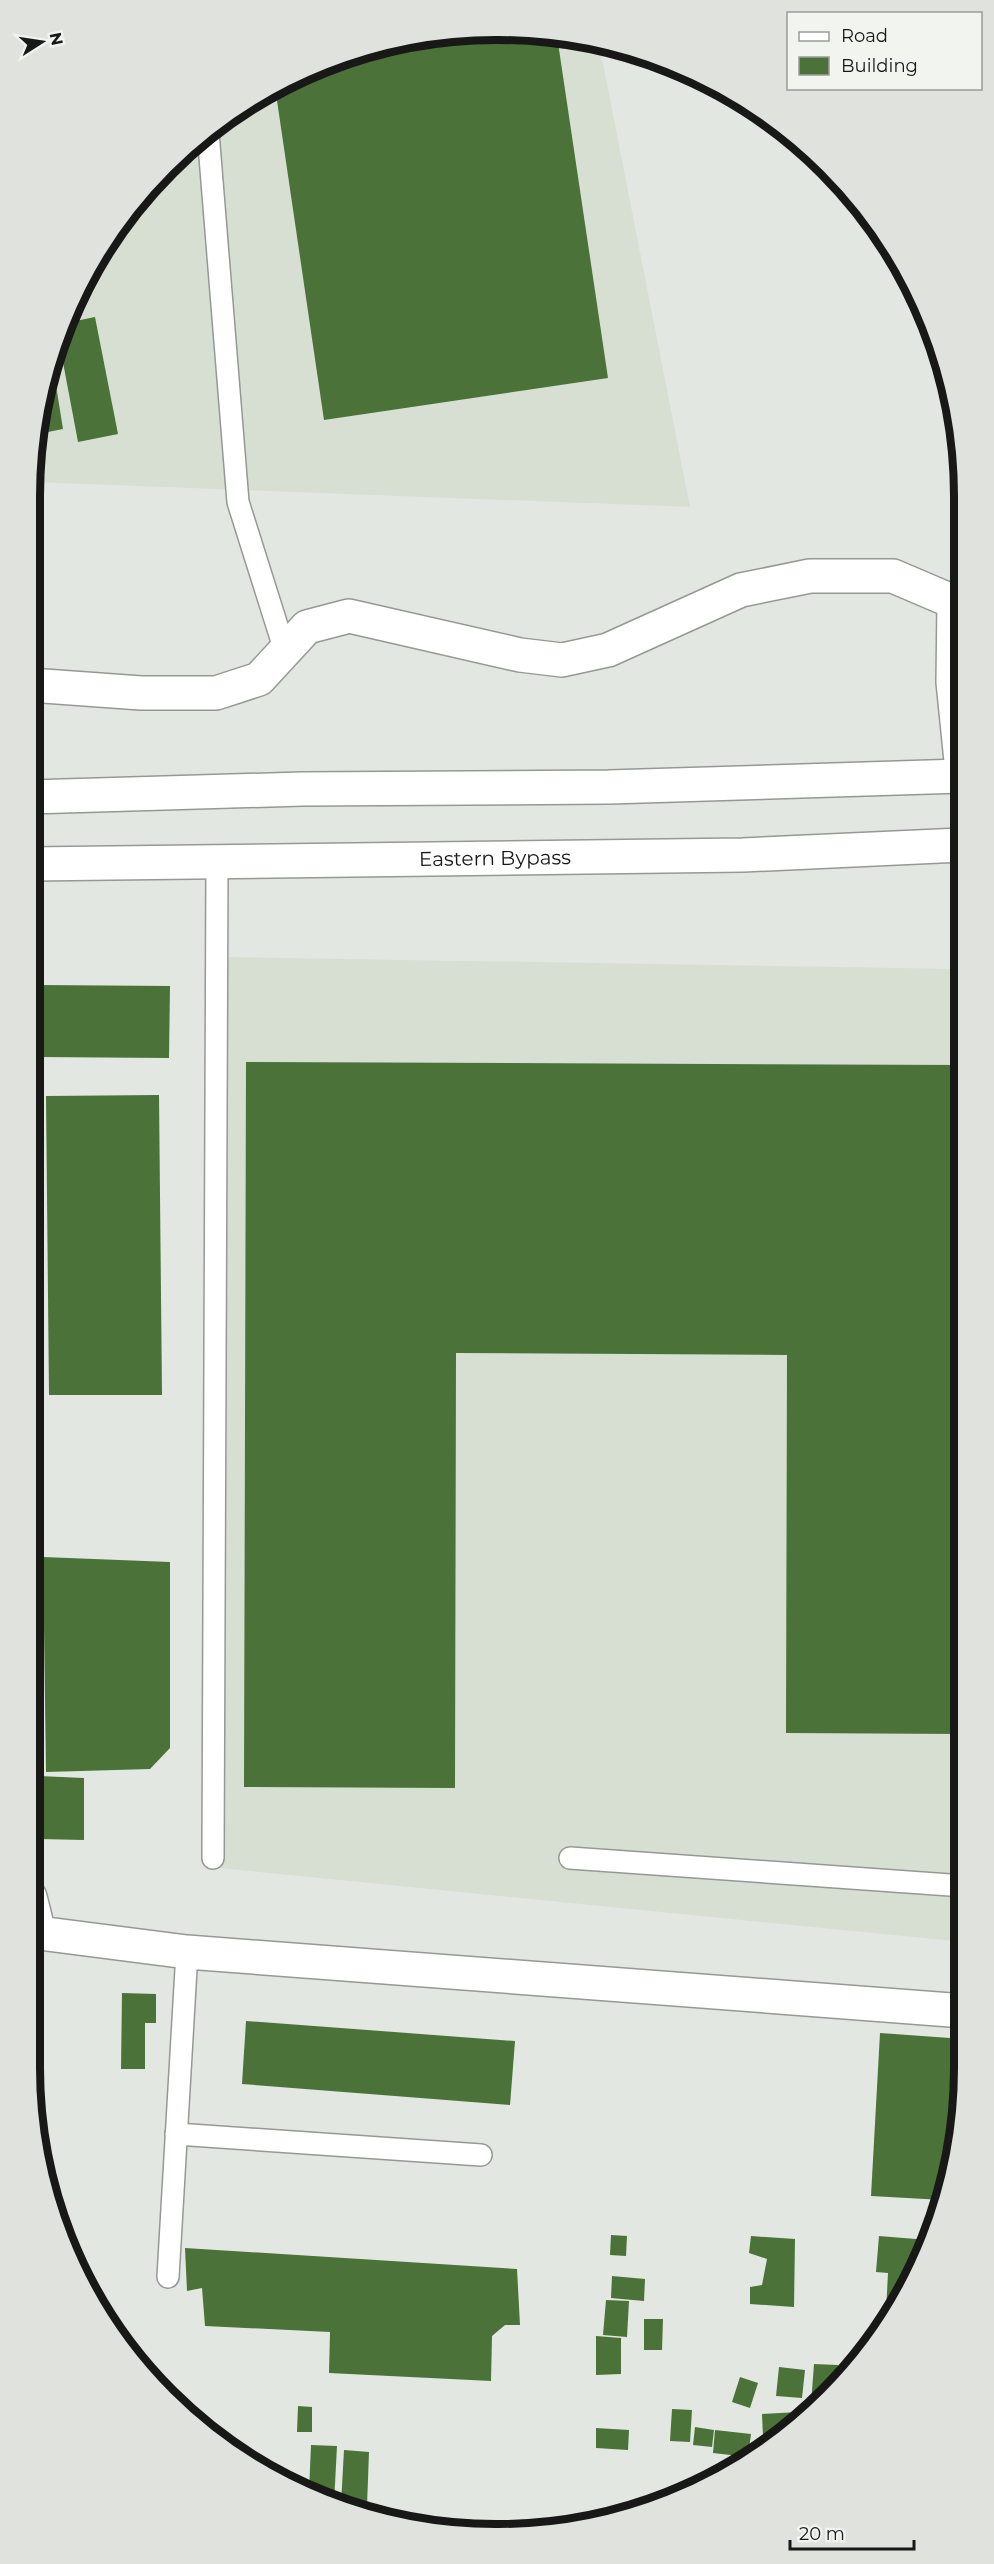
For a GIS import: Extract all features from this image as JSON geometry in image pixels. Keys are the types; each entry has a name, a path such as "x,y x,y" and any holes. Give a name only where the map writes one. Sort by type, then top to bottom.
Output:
{"street":[{"path":"40,686 141,693 216,693 259,679 307,627 349,616 520,655 562,660 608,651 741,590 810,576 893,576 954,598"},
{"path":"954,661 954,692"},
{"path":"40,796 302,789 609,787 954,776"},
{"name":"Eastern Bypass","path":"40,864 742,855 954,845"},
{"path":"40,1930 187,1952 954,2010"}],"lane":[{"path":"209,143 238,502 285,651"},
{"path":"213,1858 216,863"},
{"path":"570,1858 954,1885"},
{"path":"168,2277 187,1952"},
{"path":"176,2134 481,2155"}],"shaded area":[{"path":"497,40 527,41 601,53 690,507 40,482 41,467 44,437 56,379 75,322 88,295 117,243 135,219 174,174 196,154 243,117 295,88 350,65 408,49 437,44"},
{"path":"227,957 954,969 954,1941 219,1868"}],"building":[{"path":"497,40 558,44 608,378 324,420 277,98 322,75 408,49 437,44"},
{"path":"95,317 118,434 78,442 62,359 75,321"},
{"path":"55,382 63,429 45,433"},
{"path":"40,985 170,986 169,1058 40,1057"},
{"path":"246,1062 954,1065 954,1734 786,1733 787,1355 456,1353 455,1788 244,1787"},
{"path":"159,1095 162,1395 49,1395 46,1096"},
{"path":"43,1557 170,1562 170,1748 150,1769 46,1772"},
{"path":"40,1776 84,1778 84,1840 40,1839"},
{"path":"122,1993 156,1994 156,2023 145,2023 145,2069 121,2069"},
{"path":"246,2021 515,2041 510,2105 242,2084"},
{"path":"880,2033 954,2038 950,2127 934,2199 871,2196"},
{"path":"611,2235 627,2236 626,2256 610,2255"},
{"path":"751,2236 795,2239 794,2307 750,2304 750,2287 762,2285 767,2259 749,2253"},
{"path":"879,2236 920,2239 886,2305 888,2273 876,2272"},
{"path":"185,2248 517,2269 520,2325 505,2325 492,2336 491,2381 329,2373 330,2332 205,2326 202,2288 187,2291"},
{"path":"612,2276 645,2279 644,2301 611,2298"},
{"path":"606,2300 629,2301 627,2337 603,2335"},
{"path":"644,2319 663,2319 662,2350 644,2350"},
{"path":"596,2336 621,2338 621,2374 596,2375"},
{"path":"814,2364 838,2365 837,2371 811,2398"},
{"path":"779,2367 805,2370 802,2398 776,2396"},
{"path":"740,2377 758,2383 750,2408 732,2402"},
{"path":"298,2406 312,2407 312,2432 297,2432"},
{"path":"672,2409 692,2410 690,2442 670,2441"},
{"path":"795,2412 763,2437 762,2414"},
{"path":"695,2427 714,2430 712,2447 693,2445"},
{"path":"596,2428 629,2430 628,2450 596,2448"},
{"path":"715,2430 751,2434 749,2448 736,2456 713,2453"},
{"path":"311,2445 337,2446 335,2493 309,2483"},
{"path":"344,2450 369,2452 367,2504 341,2496"}]}
